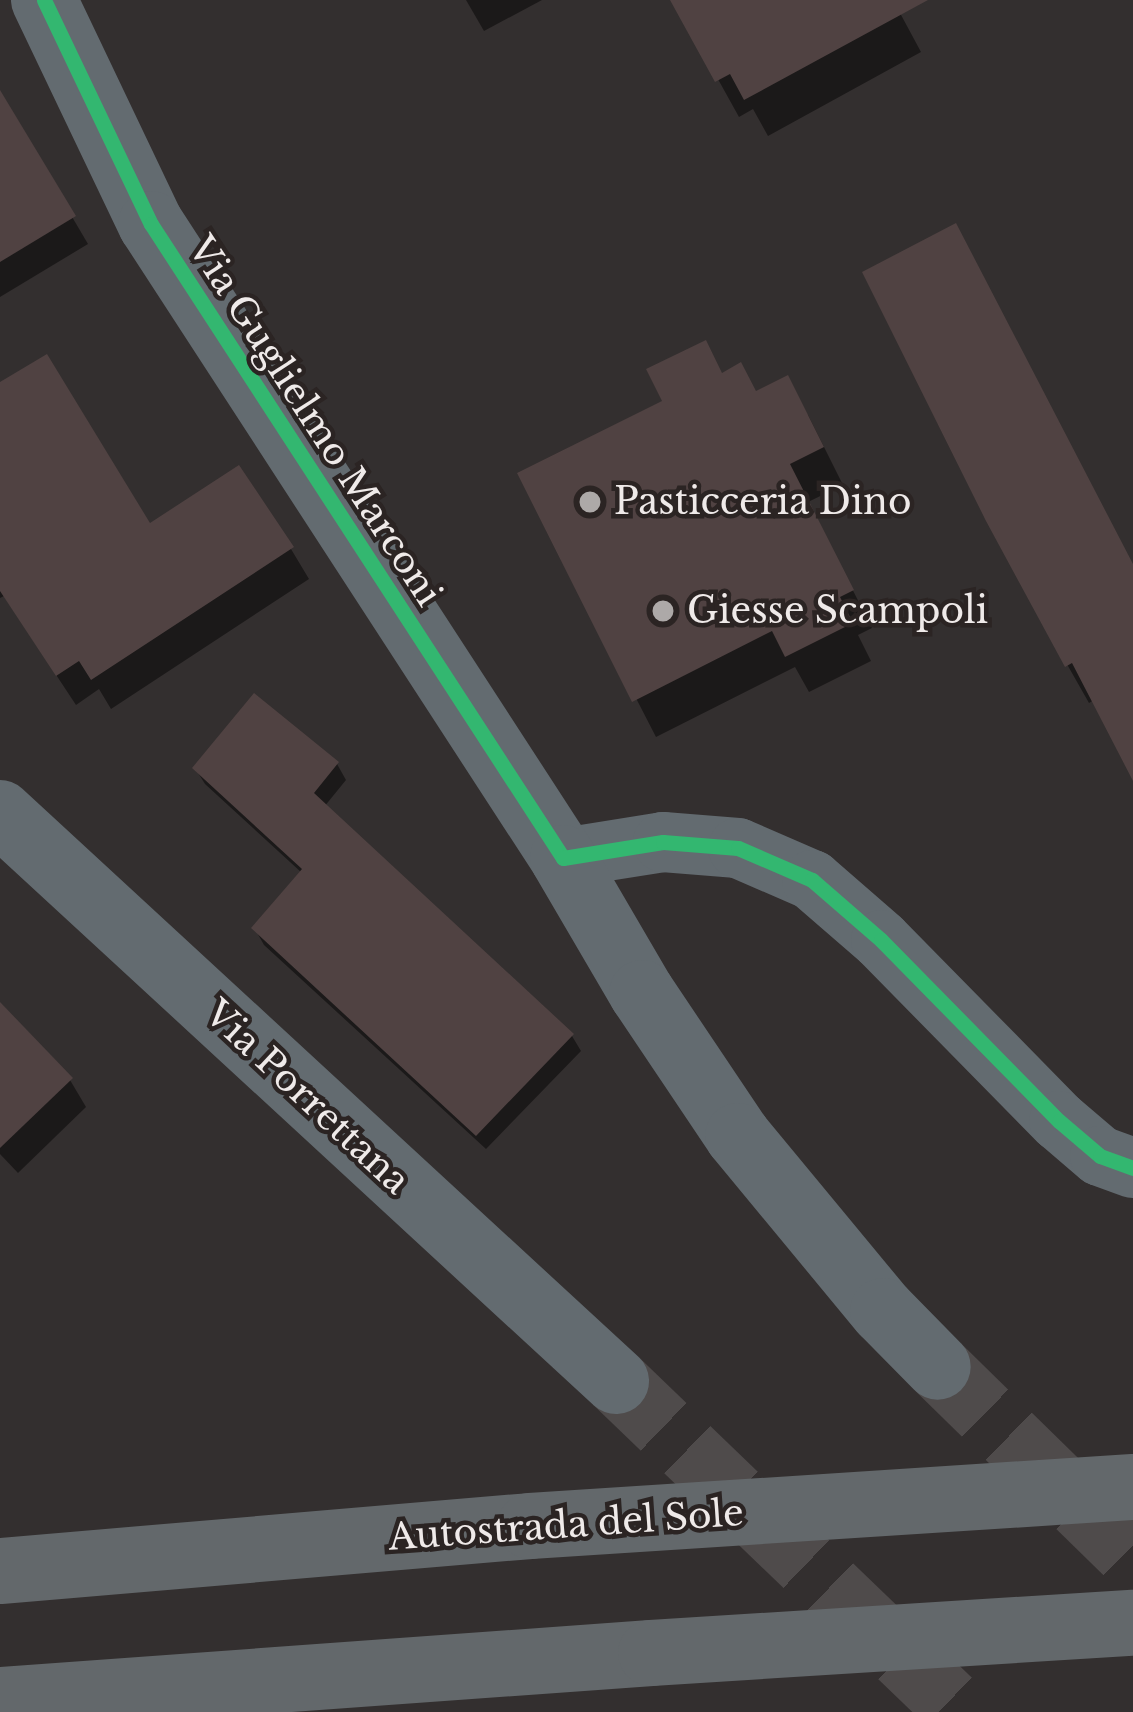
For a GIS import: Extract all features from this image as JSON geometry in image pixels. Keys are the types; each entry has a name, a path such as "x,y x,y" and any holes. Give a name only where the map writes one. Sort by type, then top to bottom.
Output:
{"highway":[{"name":"Autostrada del Sole","path":"0,1570 530,1526 1133,1487"},
{"path":"0,1700 1133,1623"}],"main road":[{"name":"Via Guglielmo Marconi","path":"44,0 152,224 563,858 642,993 738,1136 884,1311 938,1367"},
{"name":"Via Porrettana","path":"0,813 616,1381"}],"street":[{"path":"563,858 663,842 738,848 812,880 881,940 1059,1121 1100,1156 1133,1168"}],"building":[{"path":"670,0 928,0 744,100 730,74 715,82"},
{"path":"0,90 76,216 0,262"},
{"path":"956,223 1133,564 1133,781 1072,663 1065,667 986,521 862,272"},
{"path":"706,340 722,373 741,362 756,391 788,375 824,447 790,464 854,590 840,597 853,623 785,657 772,631 632,702 517,473 662,401 646,369"},
{"path":"47,354 150,523 239,465 294,547 91,680 79,661 56,676 0,591 0,382"},
{"path":"254,693 339,762 314,793 574,1034 476,1136 251,928 302,869 192,768"},
{"path":"0,1002 73,1078 0,1148"}],"tunnel":[{"path":"938,1367 1133,1558"},
{"path":"616,1381 960,1712"}],"cycle path":[{"path":"44,0 151,224 563,858 663,842 738,848 812,880 881,940 1059,1121 1100,1156 1133,1168"}],"place":[{"name":"Pasticceria Dino","path":"590,502"},
{"name":"Giesse Scampoli","path":"663,611"}]}
